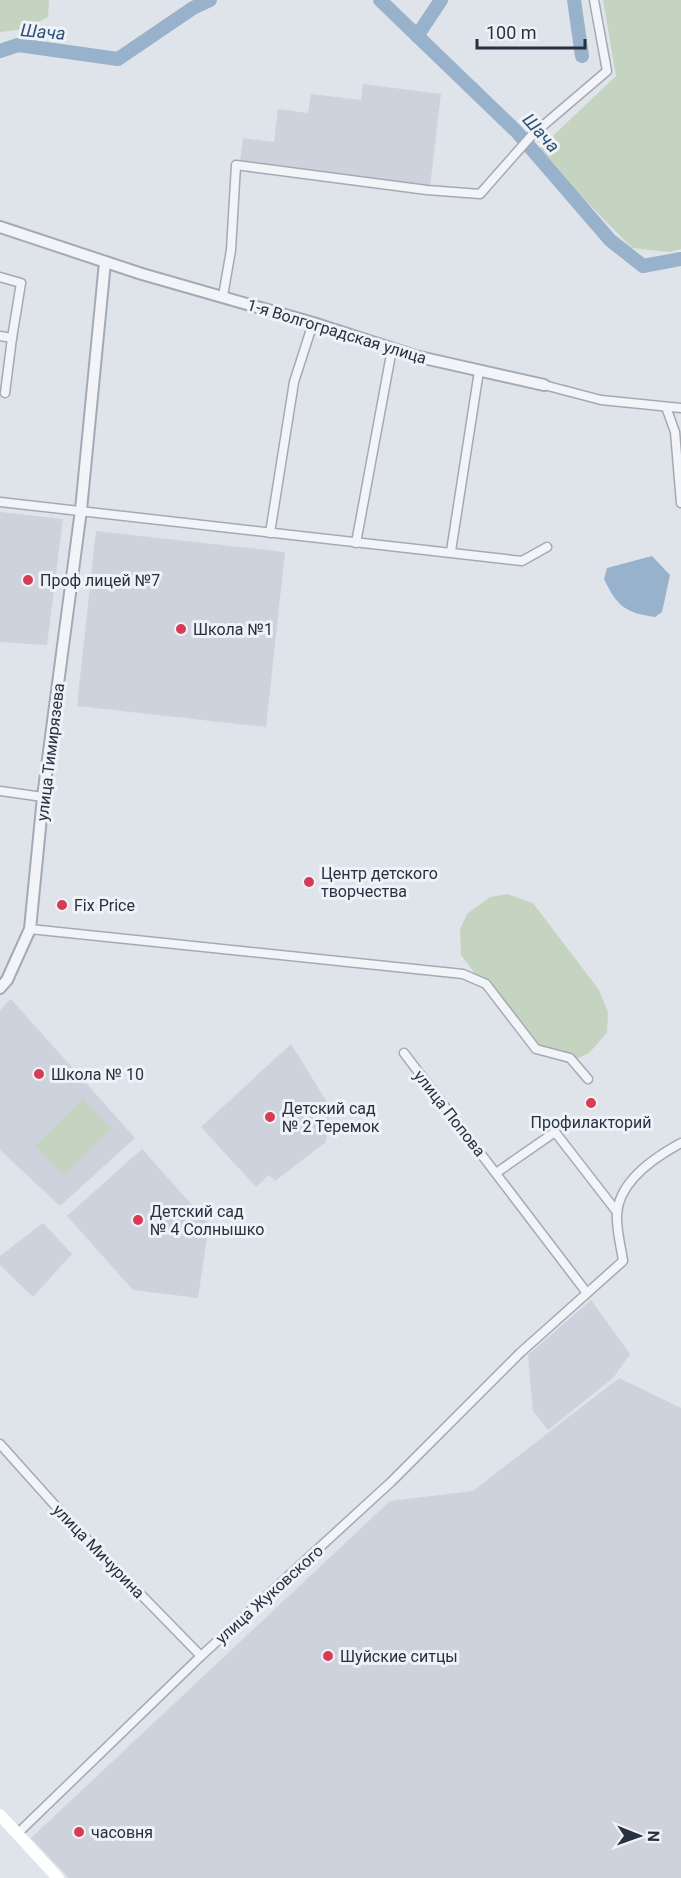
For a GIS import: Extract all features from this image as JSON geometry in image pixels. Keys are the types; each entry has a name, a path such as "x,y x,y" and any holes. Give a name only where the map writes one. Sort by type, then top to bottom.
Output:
{"main road":[{"path":"0,1815 58,1878"}],"street":[{"path":"223,296 231,250 236,165 427,190 480,194 532,135 607,71 594,0"},
{"name":"1-я Волгоградская улица","path":"0,227 105,262 313,323 392,349 601,400 681,408"},
{"name":"улица Тимирязева","path":"0,988 7,980 30,930 44,797 81,510 105,262"},
{"path":"0,277 21,283 5,393"},
{"path":"270,533 294,382 313,323"},
{"path":"0,336 12,338"},
{"path":"356,543 392,349"},
{"path":"451,552 478,371"},
{"path":"666,407 675,432 681,503"},
{"path":"0,502 522,561 547,547"},
{"path":"0,790 44,797"},
{"path":"30,930 463,974 486,984 536,1049 570,1058 588,1079"},
{"name":"улица Попова","path":"404,1053 587,1293"},
{"name":"улица Попова","path":"496,1173 555,1131 617,1212"},
{"path":"617,1212 628,1183 664,1152 681,1143"},
{"name":"улица Жуковского","path":"17,1834 201,1656 391,1482 520,1353 623,1261 617,1212"},
{"name":"улица Мичурина","path":"0,1444 69,1521 201,1656"}],"shaded area":[{"path":"363,84 441,94 430,186 240,161 243,138 274,142 278,109 308,113 311,94 361,100"},
{"name":"Проф лицей №7","path":"0,512 63,519 47,645 0,642"},
{"name":"Школа №1","path":"96,531 285,552 266,727 77,706"},
{"name":"Школа № 10","path":"11,999 135,1138 60,1206 0,1150 0,1010"},
{"name":"Детский сад № 2 Теремок","path":"291,1044 330,1107 326,1142 275,1181 269,1175 256,1187 201,1127"},
{"name":"Детский сад № 4 Солнышко","path":"142,1149 209,1224 198,1298 133,1290 67,1216"},
{"path":"43,1223 72,1254 33,1297 0,1265 0,1256"},
{"path":"591,1300 630,1354 613,1378 548,1430 533,1411 528,1355"},
{"path":"619,1378 681,1408 681,1878 69,1878 31,1838 390,1501 473,1491"}],"green space":[{"path":"0,0 49,0 48,17 26,29 0,32"},
{"path":"603,0 681,0 681,249 670,252 632,248 537,151 616,76"},
{"path":"507,894 533,903 599,990 608,1012 607,1033 589,1053 570,1062 534,1053 461,955 460,929 467,914 490,897"},
{"path":"83,1099 112,1129 64,1176 35,1146"}],"water":[{"path":"652,556 670,575 662,612 655,617 636,613 623,607 613,596 604,579 607,568"}],"waterway":[{"name":"Шача","path":"0,51 18,45 118,59 193,8 210,0"},
{"name":"Шача","path":"380,0 516,131 610,240 643,266 681,259"},
{"path":"417,36 441,0"},
{"path":"574,0 582,56"}],"place":[{"name":"Проф лицей №7","path":"28,580"},
{"name":"Школа №1","path":"181,629"},
{"name":"Центр детского творчества","path":"309,882"},
{"name":"Fix Price","path":"62,905"},
{"name":"Школа № 10","path":"39,1074"},
{"name":"Профилакторий","path":"591,1103"},
{"name":"Детский сад № 2 Теремок","path":"270,1117"},
{"name":"Детский сад № 4 Солнышко","path":"138,1220"},
{"name":"Шуйские ситцы","path":"328,1656"},
{"name":"часовня","path":"79,1832"}]}
